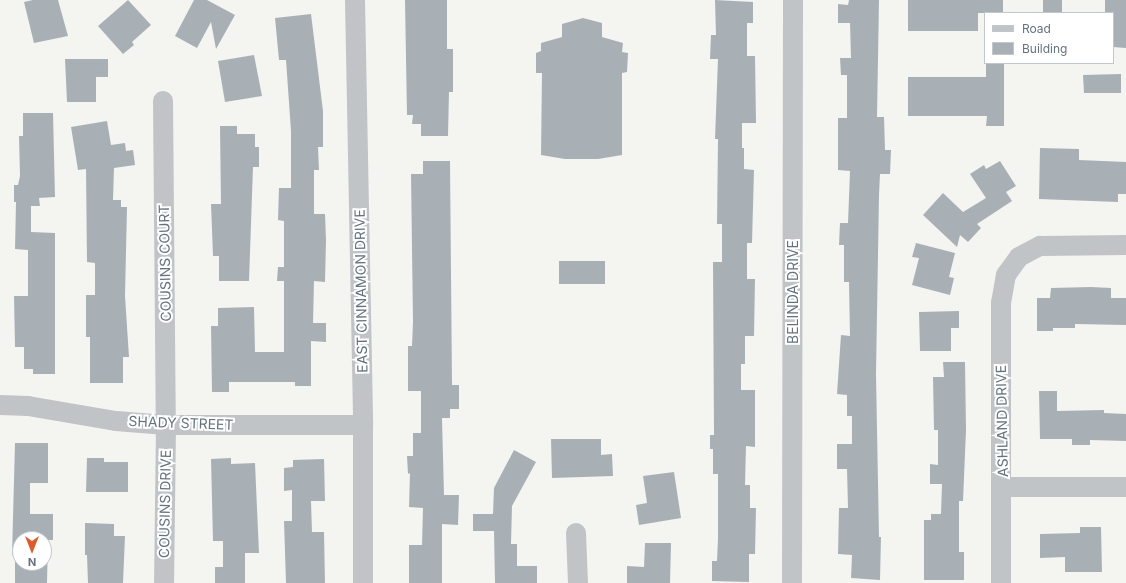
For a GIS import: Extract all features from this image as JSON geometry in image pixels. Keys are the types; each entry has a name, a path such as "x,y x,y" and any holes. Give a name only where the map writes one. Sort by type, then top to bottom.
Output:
{"street":[{"name":"EAST CINNAMON DRIVE","path":"355,0 363,425 363,583"},
{"name":"BELINDA DRIVE","path":"792,583 793,0"},
{"name":"COUSINS COURT","path":"163,101 166,425"},
{"name":"ASHLAND DRIVE","path":"1001,583 1003,487 1001,303 1006,275 1014,262 1029,250 1040,246 1126,245"},
{"name":"SHADY STREET","path":"0,405 28,406 116,421 166,425 363,425"},
{"name":"COUSINS DRIVE","path":"164,583 166,425"},
{"path":"1003,487 1126,487"},
{"path":"576,534 578,583"}],"building":[{"path":"33,0 58,0 68,36 34,43 24,2"},
{"path":"128,0 151,25 132,42 134,45 123,54 98,26"},
{"path":"194,0 207,0 235,15 216,49 211,22 197,48 175,36"},
{"path":"405,0 447,0 447,49 453,49 453,92 449,92 448,136 421,136 421,124 412,124 413,115 407,115"},
{"path":"715,0 753,2 753,23 747,23 747,56 755,56 756,123 742,123 744,169 754,170 752,243 747,243 747,279 755,279 754,336 745,336 745,364 741,364 741,390 755,390 755,447 746,446 745,485 750,485 750,508 756,508 755,554 749,554 749,582 712,581 712,561 717,561 718,539 718,474 713,474 713,449 710,449 710,435 714,435 713,262 722,262 722,224 717,224 718,139 715,139 718,59 710,59 711,35 716,35"},
{"path":"849,0 879,0 877,117 884,117 885,150 891,150 890,174 880,174 879,195 876,374 879,537 881,537 880,580 851,578 852,555 838,554 839,508 848,508 847,469 837,469 837,444 852,444 852,416 847,416 847,395 837,394 841,335 850,336 849,282 844,282 844,245 839,245 840,223 848,223 850,171 838,170 838,118 847,118 847,75 841,75 840,58 851,58 850,23 838,23 838,4 848,5"},
{"path":"908,0 1003,0 1003,12 978,13 978,31 908,31"},
{"path":"1043,0 1062,0 1062,12 1043,12"},
{"path":"1105,0 1126,0 1126,48 1114,47 1114,12 1105,12"},
{"path":"311,14 323,111 323,147 318,147 319,170 314,170 314,214 325,214 326,240 325,282 314,281 313,323 326,323 326,342 311,341 311,386 295,386 295,382 229,382 229,392 212,392 211,326 218,326 218,308 254,307 255,352 284,352 284,281 277,281 278,267 284,267 284,221 278,220 279,188 291,188 291,131 286,60 279,60 275,18"},
{"path":"583,18 602,23 602,37 623,43 622,52 628,53 627,72 622,73 622,155 598,159 565,159 541,155 542,73 536,73 536,53 541,51 541,43 562,37 562,24"},
{"path":"254,55 262,96 225,102 218,61"},
{"path":"65,59 108,59 108,77 96,77 96,102 67,102"},
{"path":"986,64 1004,64 1004,126 986,126 987,116 908,116 908,77 986,77"},
{"path":"1121,74 1121,93 1084,93 1083,75"},
{"path":"23,113 53,113 55,197 39,198 40,206 31,206 31,232 55,233 55,374 33,374 33,369 24,369 24,347 15,347 14,296 28,296 28,250 15,249 16,202 14,202 14,185 18,185 20,176 19,136 23,136"},
{"path":"107,121 111,145 125,143 126,151 133,150 135,165 114,168 113,200 121,200 121,207 127,207 125,296 129,357 123,357 123,383 90,383 90,337 86,337 86,295 95,295 95,263 87,262 86,169 78,170 71,127"},
{"path":"220,126 237,126 237,134 255,134 255,147 259,147 259,167 253,167 249,281 219,281 219,256 213,256 211,204 221,204"},
{"path":"1040,148 1079,149 1079,160 1126,162 1126,194 1118,194 1118,202 1039,199"},
{"path":"423,161 450,161 452,385 459,385 459,409 450,409 450,418 442,418 444,495 459,495 458,525 442,524 442,583 409,583 409,545 422,545 423,508 409,507 410,473 408,474 407,456 413,456 413,433 421,433 421,391 408,391 408,346 412,346 413,322 411,174 423,174"},
{"path":"1000,161 1016,186 1006,192 1012,201 977,224 981,228 968,242 960,235 957,247 923,215 943,193 963,212 986,198 970,174 984,165 986,169"},
{"path":"916,243 955,253 949,277 954,278 950,295 912,285 919,258 912,257"},
{"path":"559,261 605,261 605,284 559,284"},
{"path":"1051,288 1111,288 1111,298 1126,298 1126,325 1075,324 1075,328 1053,328 1053,331 1037,331 1037,298 1050,298"},
{"path":"959,311 959,328 951,328 951,351 920,351 919,312"},
{"path":"943,362 965,362 966,430 963,501 959,501 959,552 964,552 964,580 924,580 924,520 931,520 931,514 941,514 942,484 930,484 930,464 938,465 938,430 934,430 933,377 944,377"},
{"path":"1039,391 1057,391 1057,411 1104,410 1104,413 1126,414 1126,441 1090,440 1090,445 1072,445 1072,439 1040,439"},
{"path":"551,439 601,439 601,455 612,454 613,476 552,478"},
{"path":"15,443 48,443 48,483 30,483 30,514 53,514 53,540 52,531 13,531"},
{"path":"514,450 536,462 512,506 511,544 517,544 517,566 537,566 537,583 495,583 494,531 473,531 473,514 493,514 494,488"},
{"path":"87,458 104,458 104,462 128,462 128,492 86,492"},
{"path":"231,458 231,464 255,463 259,553 245,553 245,583 215,583 215,567 223,567 223,541 213,541 211,459"},
{"path":"324,459 325,501 311,501 312,532 324,532 325,583 286,583 284,521 292,521 292,490 284,491 284,468 293,467 293,460"},
{"path":"674,472 681,518 639,525 636,505 647,503 643,476"},
{"path":"85,523 114,524 114,536 125,536 123,583 88,583 87,555 85,555"},
{"path":"1080,527 1101,527 1102,572 1065,572 1065,557 1040,558 1040,534 1080,533"},
{"path":"645,543 671,543 670,583 627,583 627,566 644,567"},
{"path":"15,571 47,571 47,583 15,583"}]}
